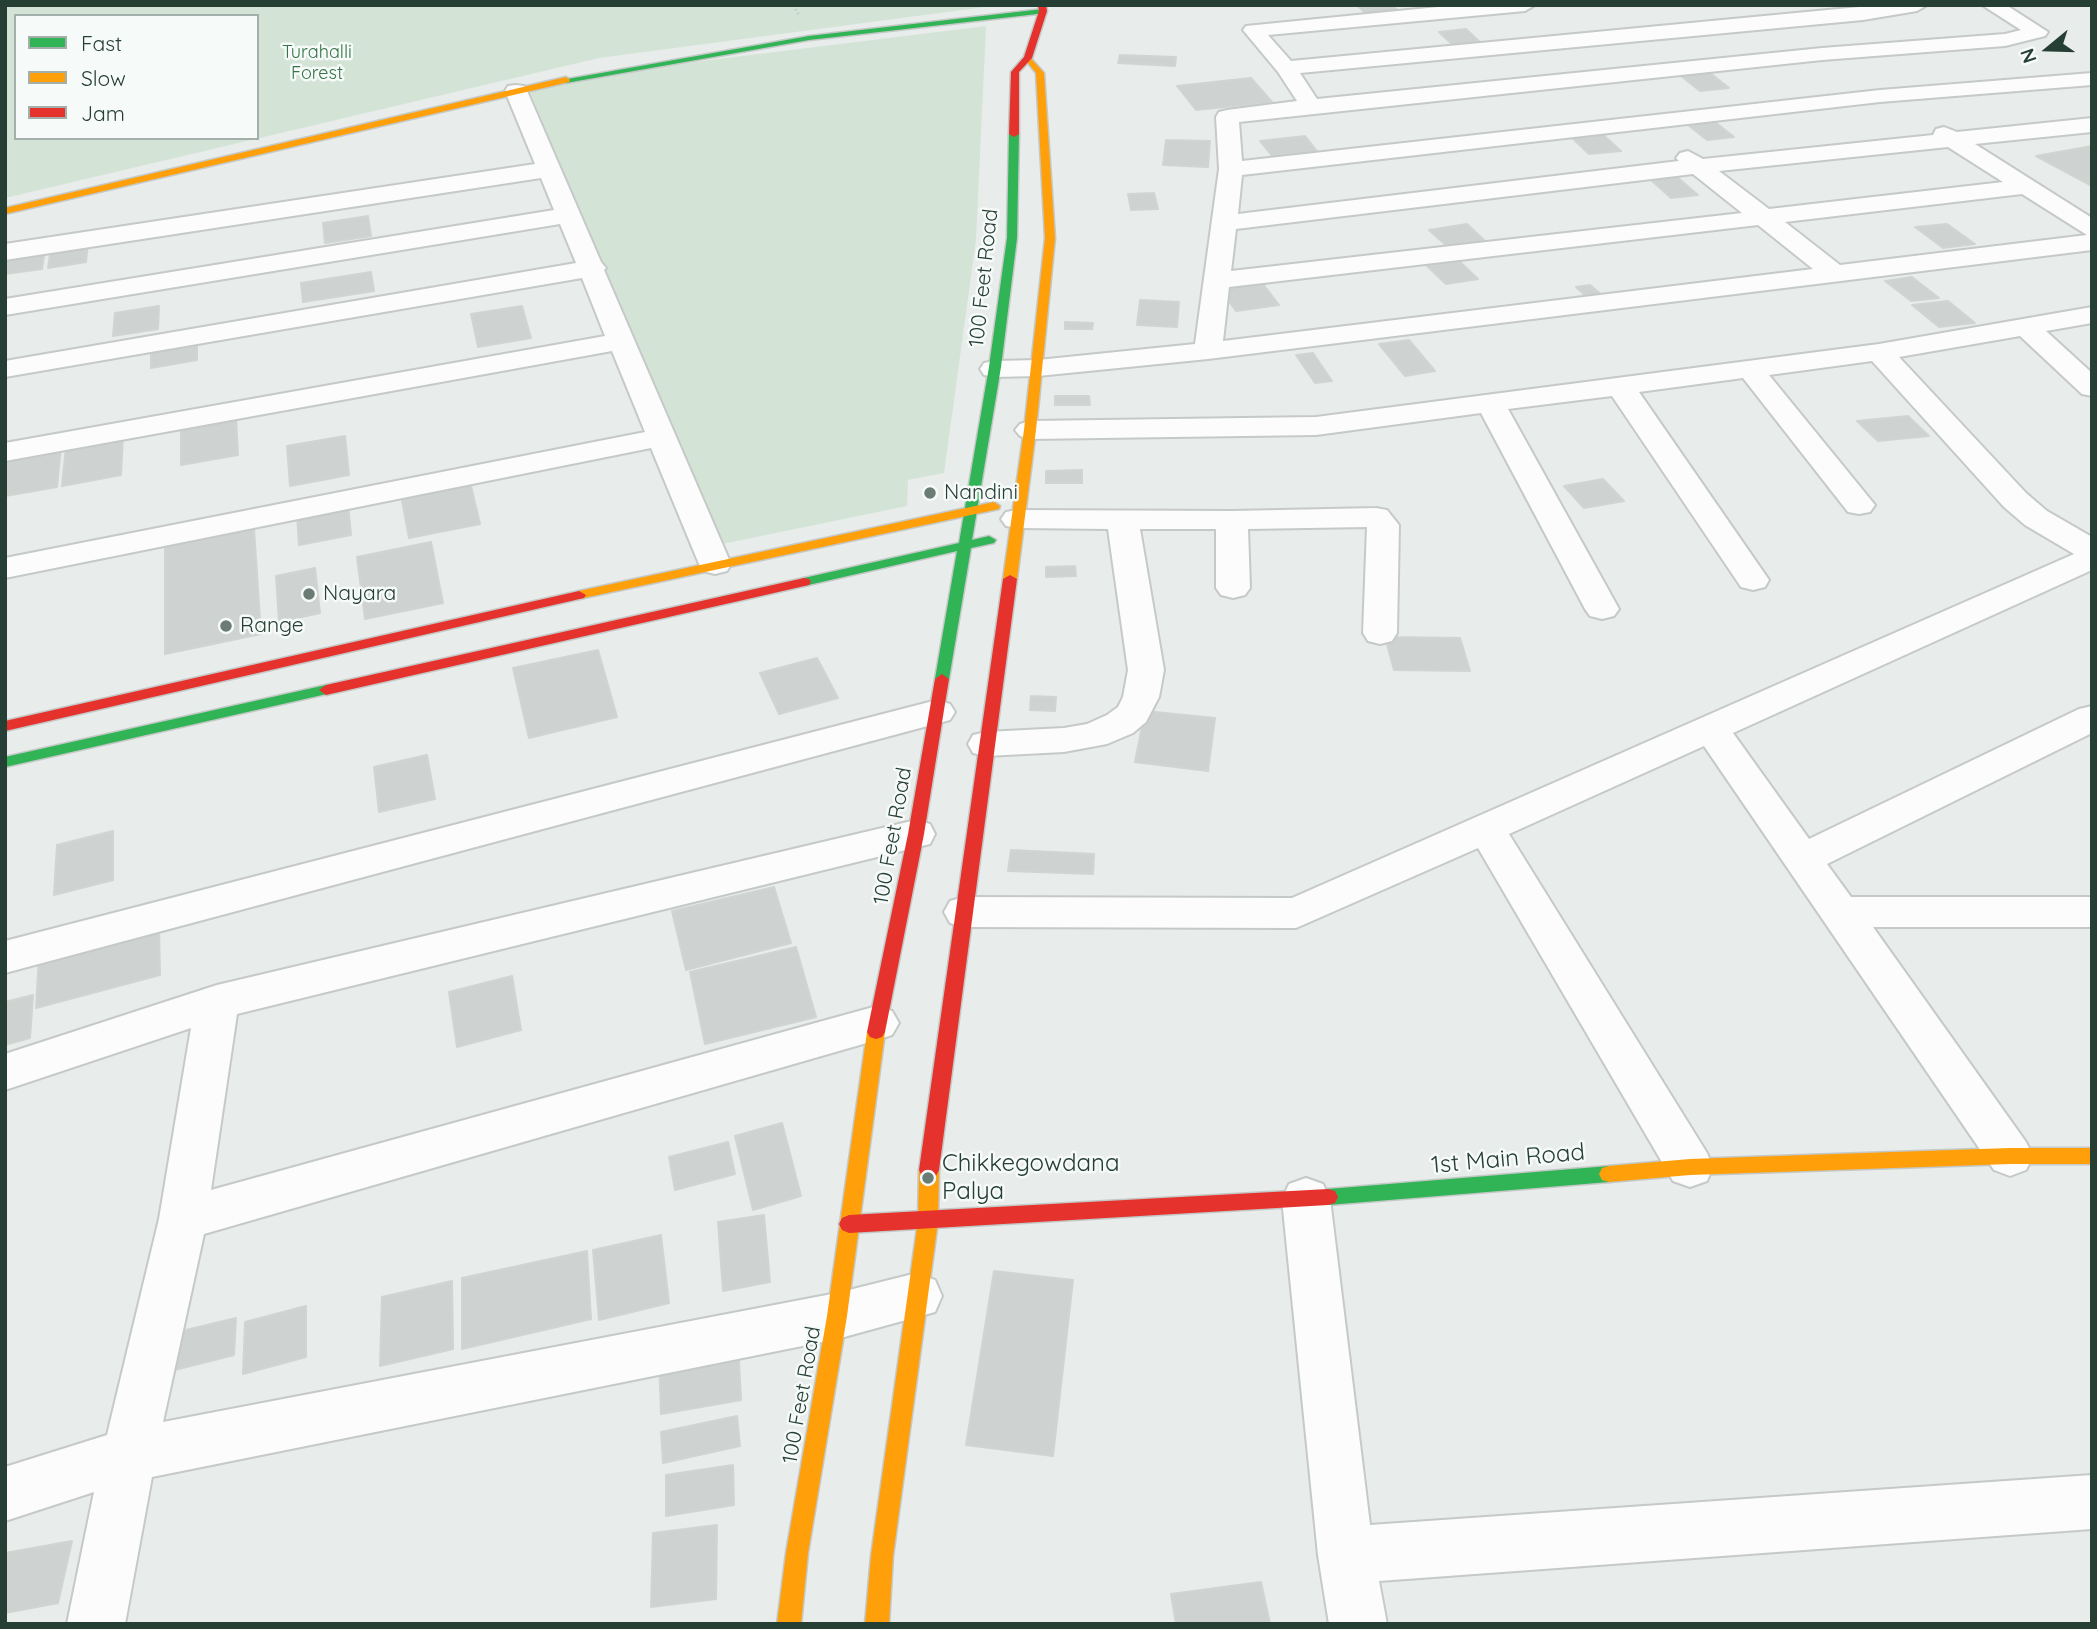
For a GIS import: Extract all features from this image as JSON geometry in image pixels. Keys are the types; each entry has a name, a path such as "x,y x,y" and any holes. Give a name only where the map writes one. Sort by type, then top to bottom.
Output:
{"main road":[{"name":"100 Feet Road","path":"789,1624 797,1553 837,1316 877,1023 916,834 967,545 994,369 1012,238 1015,72 1028,58 1042,8"},
{"path":"5,211 587,75 809,38 1042,8"},
{"path":"877,1624 882,1556 928,1221 928,1178 1030,430 1051,238 1040,73 1028,58"},
{"path":"5,762 276,682 715,564 972,510 1017,518"},
{"path":"5,726 276,682 967,545 1017,518"},
{"name":"1st Main Road","path":"849,1224 1306,1199 1690,1167 2010,1156 2092,1156"}],"street":[{"path":"1311,106 1286,68 1253,30 1525,5"},
{"path":"1286,68 1863,14 1917,5"},
{"path":"1208,351 1231,169 1227,117 1822,54 2005,40 2038,32 1992,5"},
{"path":"1543,43 1642,125 1699,166 1835,274"},
{"path":"1822,54 1880,96 2092,229"},
{"path":"1231,169 1642,125 1880,96 2092,79"},
{"path":"516,91 593,268 715,564"},
{"path":"1224,222 1699,166 2092,125"},
{"path":"5,252 551,169"},
{"path":"1216,281 2025,187"},
{"path":"5,307 570,215"},
{"path":"994,369 1038,368 1208,351 2092,242"},
{"path":"5,369 593,268"},
{"path":"1030,430 1316,426 1879,352 2092,315"},
{"path":"2025,326 2092,388"},
{"path":"5,452 623,341"},
{"path":"1879,352 2015,500 2036,518 2092,551"},
{"path":"1750,369 1859,505"},
{"path":"1620,386 1753,580"},
{"path":"1490,403 1602,609"},
{"path":"5,568 663,437"},
{"path":"1017,518 1232,520 1368,515 1381,520 1383,525 1380,633"},
{"path":"986,744 1064,740 1094,735 1133,715 1141,697 1146,670 1132,569 1122,520"},
{"path":"1232,520 1233,588"},
{"path":"964,912 1296,913 2092,558"},
{"path":"5,957 936,712"},
{"path":"1802,859 2092,718"},
{"path":"1710,727 2010,1156"},
{"path":"1486,828 1690,1167"},
{"path":"5,1072 217,1002 916,834"},
{"path":"1840,912 2092,912"},
{"path":"96,1624 129,1455 183,1219 217,1002"},
{"path":"183,1219 877,1023"},
{"path":"1306,1199 1346,1555 1358,1624"},
{"path":"5,1494 129,1455 837,1316 917,1296"},
{"path":"1346,1555 2092,1503"}],"green space":[{"name":"Turahalli Forest","path":"5,5 1000,5 599,58 259,138 259,14 14,14 14,140 251,140 5,198"},
{"path":"986,26 976,240 944,473 908,480 907,506 722,544 529,91 605,73"}],"building":[{"path":"1357,5 1392,5 1399,12 1367,15"},
{"path":"1466,29 1482,44 1455,47 1439,32"},
{"path":"1120,55 1176,57 1175,66 1118,63"},
{"path":"1710,73 1729,88 1700,91 1681,76"},
{"path":"1251,78 1272,102 1196,110 1177,86"},
{"path":"1710,118 1734,137 1707,140 1683,121"},
{"path":"1601,133 1621,151 1589,154 1570,136"},
{"path":"1305,136 1317,151 1272,156 1260,141"},
{"path":"1166,140 1210,141 1208,167 1163,165"},
{"path":"2092,146 2092,186 2036,156"},
{"path":"1677,177 1698,195 1671,198 1651,180"},
{"path":"1154,193 1158,209 1131,210 1128,194"},
{"path":"368,216 371,236 325,243 323,223"},
{"path":"1467,224 1485,241 1448,247 1429,230"},
{"path":"1947,224 1975,244 1943,248 1915,227"},
{"path":"88,243 86,262 48,268 51,248"},
{"path":"45,249 42,269 5,274 7,254"},
{"path":"1459,261 1478,279 1446,284 1427,266"},
{"path":"371,272 374,291 303,302 301,283"},
{"path":"1912,277 1939,298 1911,301 1885,281"},
{"path":"1263,284 1279,305 1236,311 1220,289"},
{"path":"1590,285 1602,295 1588,298 1576,287"},
{"path":"1140,300 1179,302 1177,327 1137,325"},
{"path":"1948,301 1975,323 1939,327 1912,305"},
{"path":"159,306 158,329 113,336 115,313"},
{"path":"522,306 531,338 478,347 471,314"},
{"path":"1065,322 1093,323 1092,329 1065,329"},
{"path":"197,339 197,360 151,368 151,347"},
{"path":"1409,340 1435,371 1405,376 1379,344"},
{"path":"1313,353 1332,381 1315,383 1296,355"},
{"path":"1055,396 1089,396 1090,405 1055,405"},
{"path":"1908,416 1929,436 1878,441 1857,421"},
{"path":"236,417 238,455 181,465 181,426"},
{"path":"123,436 121,475 62,486 66,446"},
{"path":"345,436 349,475 290,486 287,446"},
{"path":"61,447 57,487 5,496 7,457"},
{"path":"1082,470 1082,483 1046,483 1046,471"},
{"path":"1603,479 1624,501 1584,508 1564,486"},
{"path":"470,482 480,524 409,538 401,495"},
{"path":"348,504 351,535 299,545 297,513"},
{"path":"254,529 261,634 165,654 165,547"},
{"path":"431,542 443,603 365,619 357,557"},
{"path":"1075,566 1076,576 1046,577 1046,567"},
{"path":"315,568 320,613 279,622 276,576"},
{"path":"1385,637 1460,638 1470,671 1394,670"},
{"path":"598,650 617,717 529,738 513,668"},
{"path":"817,658 838,698 779,714 760,673"},
{"path":"1031,696 1056,697 1055,711 1030,710"},
{"path":"1145,711 1215,718 1208,771 1135,762"},
{"path":"427,755 435,799 379,812 374,767"},
{"path":"113,831 113,880 54,895 57,845"},
{"path":"1011,850 1094,854 1093,874 1008,871"},
{"path":"774,887 791,943 686,970 672,911"},
{"path":"159,926 160,975 36,1008 39,956"},
{"path":"796,947 816,1017 705,1044 690,972"},
{"path":"512,976 521,1030 457,1047 449,992"},
{"path":"33,995 30,1038 5,1045 5,1002"},
{"path":"782,1123 801,1196 753,1210 735,1136"},
{"path":"728,1142 735,1174 675,1190 669,1157"},
{"path":"764,1215 770,1282 723,1291 718,1222"},
{"path":"661,1235 669,1303 599,1320 593,1250"},
{"path":"587,1251 591,1319 462,1349 462,1278"},
{"path":"994,1271 1073,1280 1053,1456 966,1445"},
{"path":"452,1281 453,1349 380,1366 382,1297"},
{"path":"306,1306 306,1357 243,1374 245,1322"},
{"path":"236,1318 234,1355 175,1370 178,1332"},
{"path":"738,1344 741,1400 661,1414 659,1357"},
{"path":"737,1416 740,1446 663,1463 661,1432"},
{"path":"733,1465 734,1505 666,1516 666,1475"},
{"path":"717,1525 716,1599 651,1607 653,1533"},
{"path":"72,1541 58,1603 5,1613 5,1553"},
{"path":"1261,1582 1270,1624 1176,1624 1171,1594"}],"traffic: fast":[{"path":"566,80 809,38 1043,11"},
{"path":"942,679 995,367 1012,238 1014,134"},
{"path":"804,582 989,540"},
{"path":"5,762 326,690"},
{"path":"1328,1197 1609,1174"}],"traffic: slow":[{"path":"1010,579 1030,430 1050,238 1040,73 1028,58"},
{"path":"5,211 566,80"},
{"path":"579,595 994,506"},
{"path":"789,1624 797,1553 837,1316 876,1032"},
{"path":"1609,1174 1690,1167 2010,1156 2092,1156"},
{"path":"877,1624 882,1556 928,1221 929,1170"}],"traffic: jam":[{"path":"1014,134 1015,72 1028,58 1043,11 1042,5"},
{"path":"929,1170 1010,579"},
{"path":"326,690 804,582"},
{"path":"5,726 579,595"},
{"path":"876,1032 916,834 942,679"},
{"path":"849,1224 1328,1197"}],"place":[{"name":"Nandini","path":"930,493"},
{"name":"Nayara","path":"309,594"},
{"name":"Range","path":"226,626"},
{"name":"Chikkegowdana Palya","path":"928,1178"}]}
